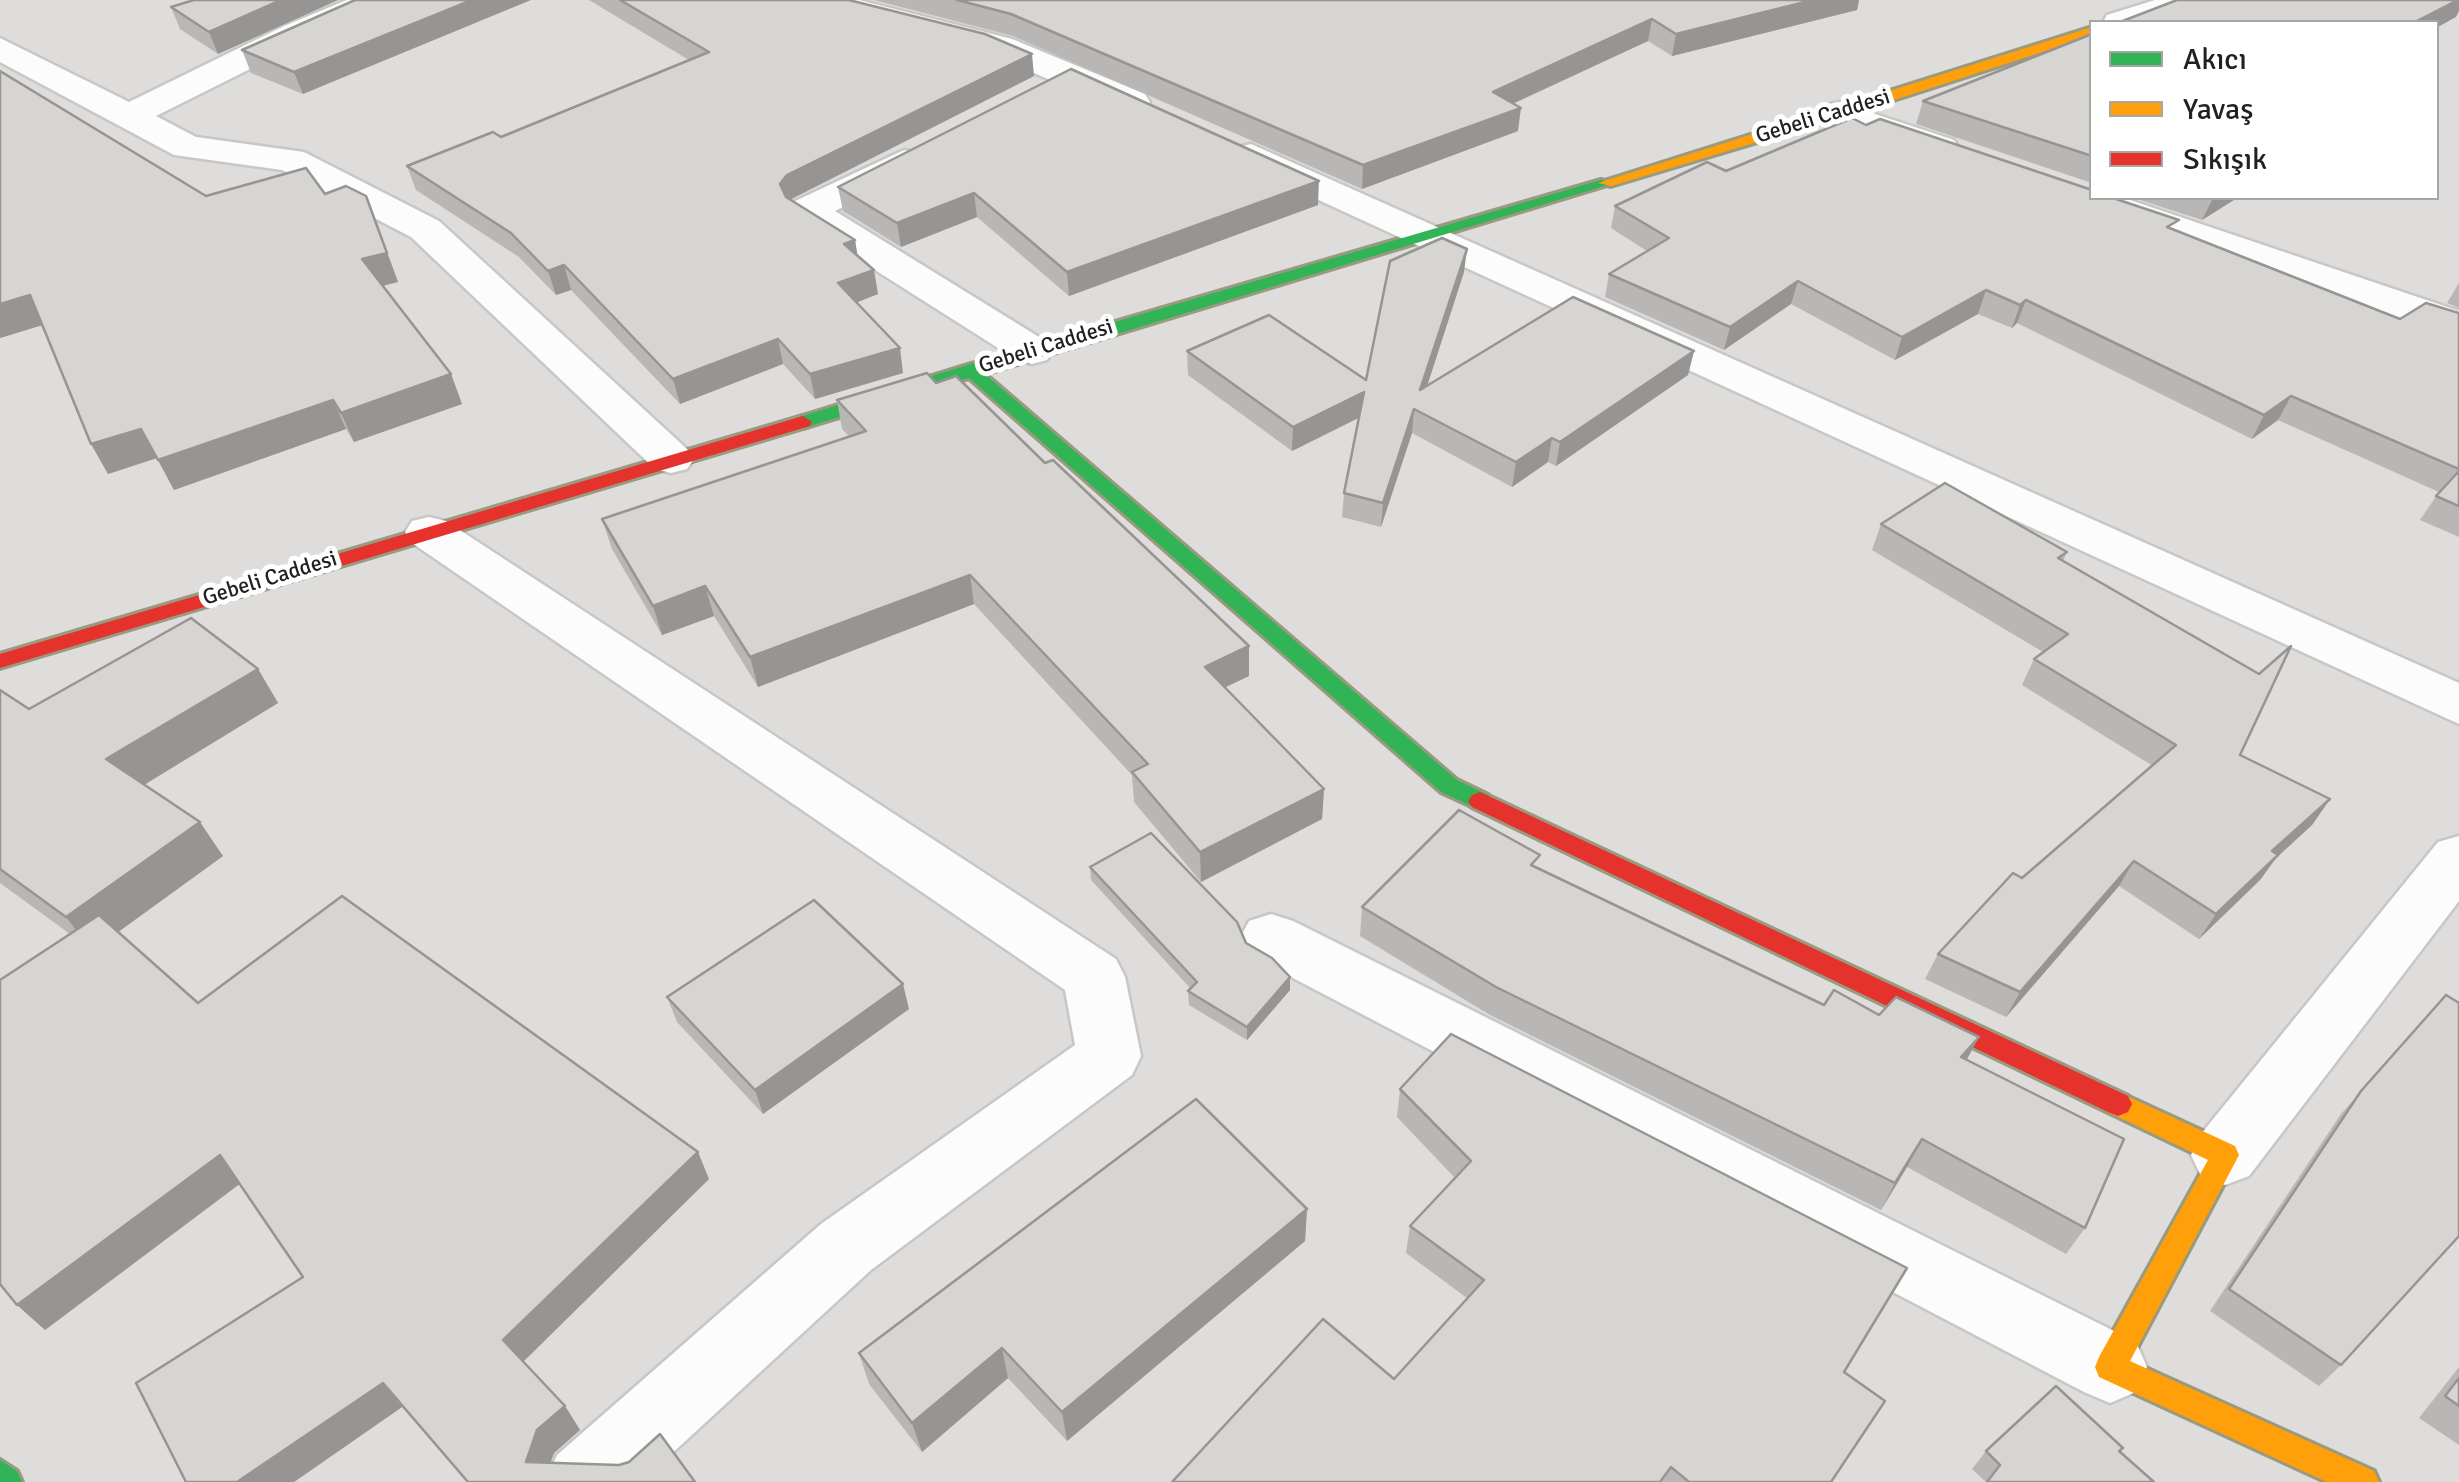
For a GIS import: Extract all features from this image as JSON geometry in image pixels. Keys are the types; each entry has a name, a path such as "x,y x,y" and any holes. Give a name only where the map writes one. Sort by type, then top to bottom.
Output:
{"street":[{"path":"128,116 296,33 375,0"},
{"path":"820,0 1000,46 1160,114"},
{"path":"2125,20 2188,0"},
{"name":"Gebeli Caddesi","path":"0,661 1839,113 2089,32"},
{"path":"0,48 186,147 291,160 425,228 671,459"},
{"path":"1036,93 1071,75"},
{"path":"1839,113 1970,158"},
{"path":"1214,138 2459,706"},
{"path":"930,147 807,210 1032,351"},
{"path":"2063,190 2089,199"},
{"path":"2092,200 2459,326"},
{"path":"2417,310 2459,284"},
{"path":"970,370 1450,786 2225,1155"},
{"path":"429,532 1094,977 1109,1056 846,1247 584,1482"},
{"path":"2110,1367 2225,1155 2459,858"},
{"path":"1271,938 2110,1367 2363,1482"},
{"path":"0,1476 6,1482"}],"shaded area":[{"path":"0,0 2459,0 2459,1482 0,1482"}],"building":[{"path":"194,0 281,0 209,32 171,7"},
{"path":"355,0 472,0 294,72 242,50"},
{"path":"620,0 849,0 985,34 1032,54 787,175 780,184 786,197 855,240 844,244 874,270 838,283 900,348 810,374 778,339 673,379 564,265 548,271 511,233 407,166 493,132 501,137 709,52"},
{"path":"957,0 1813,0 1676,34 1652,19 1493,92 1521,108 1363,165 1011,14"},
{"path":"2177,0 2458,0 2419,20 2125,20"},
{"path":"2089,35 2089,155 1923,101"},
{"path":"1071,69 1319,181 1067,272 974,193 897,223 838,187"},
{"path":"0,71 206,196 306,168 325,194 346,186 366,196 387,253 362,259 451,374 341,413 333,400 158,460 141,429 91,444 30,295 0,304"},
{"path":"1852,118 1866,125 1880,119 2089,189 2089,200 2119,200 2179,220 2167,227 2400,319 2426,303 2459,313 2459,469 2291,396 2264,415 2026,300 2020,305 1986,290 1902,337 1798,281 1730,327 1609,274 1669,238 1615,206 1707,162 1726,171"},
{"path":"1442,238 1467,249 1420,390 1573,297 1694,351 1560,442 1552,438 1516,462 1414,409 1383,503 1344,493 1364,392 1293,427 1187,351 1269,315 1366,380 1390,261"},
{"path":"927,373 936,383 956,376 1045,463 1053,460 1249,646 1205,667 1324,789 1200,852 1132,772 1148,764 970,575 750,657 705,586 653,606 602,519 866,431 837,400"},
{"path":"2459,471 2459,506 2436,496"},
{"path":"1945,483 2067,552 2058,558 2259,674 2291,646 2240,755 2330,799 2272,851 2278,855 2216,914 2134,861 2020,992 1938,954 2013,873 2022,878 2176,745 2034,659 2068,634 1881,524"},
{"path":"191,618 258,669 106,759 200,822 66,917 0,869 0,690 29,709"},
{"path":"1459,810 1540,855 1531,865 1824,1005 1834,990 1879,1015 1896,997 1979,1037 1961,1057 2124,1139 2085,1228 1922,1139 1895,1183 1496,987 1362,907"},
{"path":"1151,833 1237,922 1246,943 1272,958 1290,977 1247,1027 1188,991 1197,982 1090,867"},
{"path":"342,896 698,1152 503,1340 565,1406 537,1430 526,1462 619,1465 629,1462 660,1434 695,1482 468,1482 383,1383 237,1482 186,1482 136,1383 303,1277 220,1155 17,1305 0,1284 0,980 99,915 198,1003"},
{"path":"814,900 903,984 755,1090 667,997"},
{"path":"2446,995 2459,1003 2459,1236 2341,1365 2229,1289 2361,1091"},
{"path":"1451,1034 1907,1268 1844,1372 1885,1401 1831,1482 1689,1482 1671,1467 1660,1482 1172,1482 1323,1319 1394,1379 1484,1280 1410,1226 1471,1161 1400,1089"},
{"path":"1196,1099 1307,1209 1062,1412 1002,1348 912,1423 859,1353"},
{"path":"2459,1378 2459,1406 2445,1396"},
{"path":"2056,1386 2154,1482 1987,1482 2000,1465 1986,1451"}],"traffic: fast":[{"path":"803,422 1606,183"},
{"path":"970,370 1449,786 1480,801"},
{"path":"0,1476 6,1482"}],"traffic: slow":[{"path":"1606,183 2089,32"},
{"path":"2118,1104 2225,1155 2110,1367 2363,1482"}],"traffic: jam":[{"path":"0,661 803,422"},
{"path":"1480,801 2118,1104"}]}
